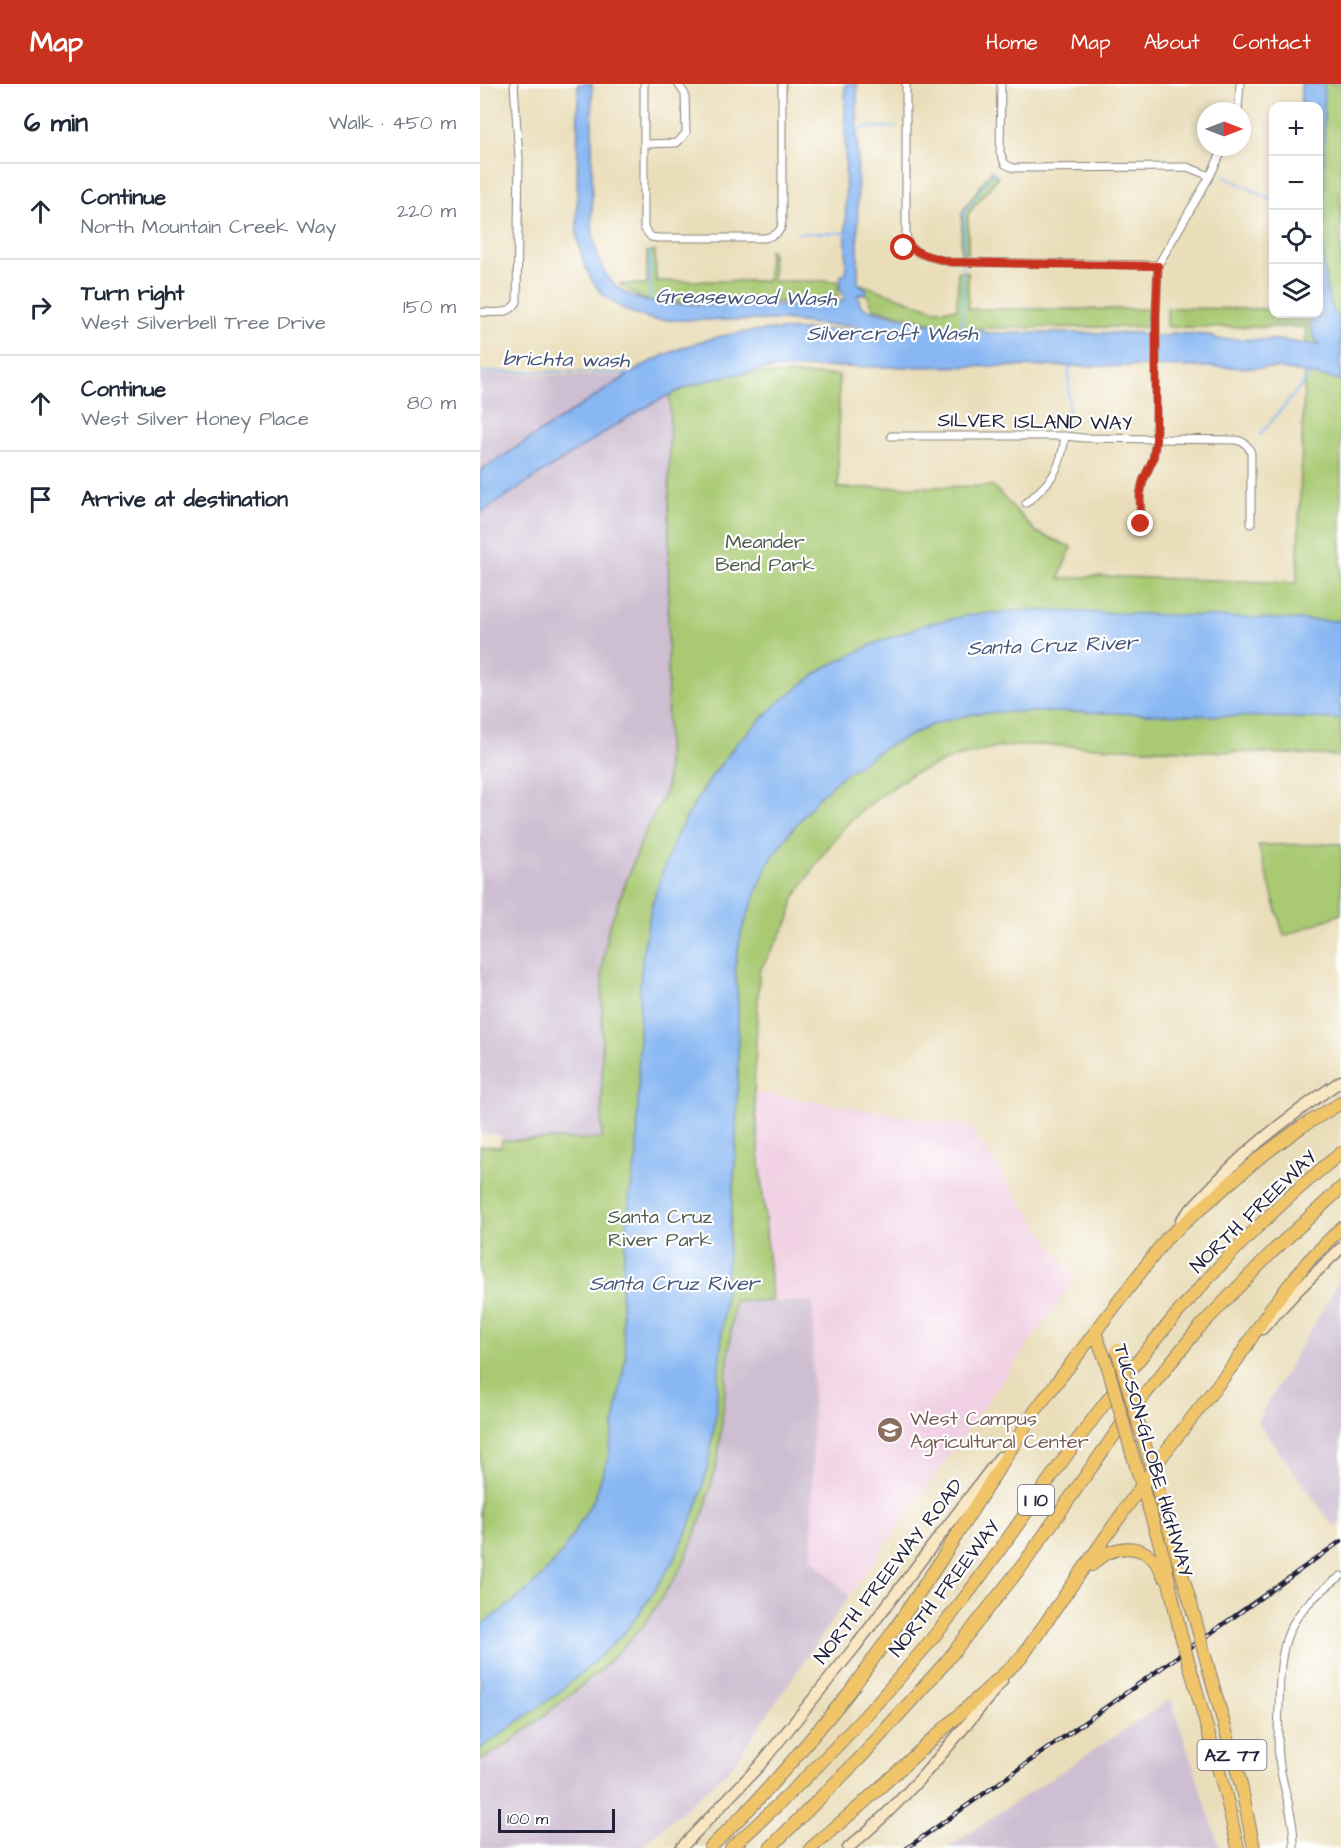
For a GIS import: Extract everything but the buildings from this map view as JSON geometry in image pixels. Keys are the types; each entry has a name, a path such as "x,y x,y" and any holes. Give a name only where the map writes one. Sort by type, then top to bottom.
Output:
{"highway":[{"path":"1166,1239 1259,1158 1301,1127 1341,1103"},
{"name":"NORTH FREEWAY","path":"731,1848 788,1796 862,1718 934,1634 1006,1542 1101,1408 1174,1316 1240,1245 1341,1154"},
{"name":"I 10","path":"770,1848 861,1757 945,1663 1025,1562 1129,1414 1198,1329 1234,1289 1341,1188"},
{"path":"811,1848 1021,1658 1141,1487 1237,1360 1277,1299 1308,1261 1341,1228"},
{"name":"NORTH FREEWAY ROAD","path":"1035,1412 1166,1239"},
{"name":"TUCSON-GLOBE HIGHWAY","path":"1095,1332 1118,1350 1196,1622 1240,1785 1254,1848"},
{"name":"TUCSON-GLOBE HIGHWAY","path":"1095,1332 1107,1364 1141,1487 1164,1558 1180,1632 1225,1791 1238,1848"},
{"path":"710,1848 754,1804 848,1694 933,1572 1035,1412"},
{"path":"1064,1597 1101,1556 1114,1550 1128,1548 1144,1552 1157,1564 1174,1606"}],"main road":[{"name":"NORTH FREEWAY ROAD","path":"1166,1239 1204,1194 1257,1143 1341,1081"},
{"path":"1237,1360 1281,1308 1341,1248"},
{"name":"NORTH FREEWAY ROAD","path":"681,1848 759,1766 855,1647 1035,1412"},
{"path":"848,1848 882,1819 917,1784 1021,1658"}],"street":[{"path":"480,312 507,312 515,309 518,292 519,158 514,84"},
{"path":"644,84 643,218 645,234 658,238 765,238 781,234 782,84"},
{"path":"644,144 677,143 686,133 685,94 678,84"},
{"path":"906,84 907,246 921,254 950,262 1158,266"},
{"path":"1001,84 1000,152 1002,166 1013,168 1187,167 1210,176"},
{"path":"1239,102 1240,84"},
{"path":"1141,524 1140,495 1143,481 1153,459 1156,439 1158,266 1220,156"},
{"name":"SILVER ISLAND WAY","path":"891,436 1065,436 1236,440 1249,445 1251,524"},
{"path":"1026,502 1047,484 1057,470 1063,455 1065,436"},
{"path":"1294,1848 1293,1825 1280,1762 1279,1708 1283,1646 1291,1626 1311,1599 1341,1576"}],"shaded area":[{"path":"670,373 667,788 643,837 602,969 602,1139 502,1140 500,1135 480,1134 480,374 618,376"},
{"name":"West Campus Agricultural Center","path":"754,1092 969,1126 1075,1279 849,1596 812,1559 813,1302 772,1301"},
{"path":"1341,1278 1341,1522 1334,1527 1257,1421"},
{"path":"734,1301 813,1302 812,1559 849,1596 730,1769 640,1848 480,1848 480,1761 512,1741 601,1670 705,1509 718,1459"},
{"path":"1171,1699 1220,1848 948,1848 1006,1808"}],"green space":[{"name":"Santa Cruz River Park","path":"1311,84 1341,84 1341,756 1039,745 996,747 956,757 912,774 870,804 847,824 824,853 794,898 789,920 759,972 754,1092 772,1301 734,1301 718,1459 705,1509 682,1567 644,1625 601,1670 512,1741 480,1761 480,1146 501,1147 502,1140 602,1139 602,969 608,930 643,837 667,788 670,373 839,375 838,488 993,486 1036,532 1071,547 1059,579 1095,576 1297,583 1306,327 1167,327 1167,308 1269,309 1269,318 1323,318 1323,102 1317,102"},
{"path":"991,171 998,177 968,214 968,253 961,253 962,212"},
{"path":"769,250 772,251 773,281 838,281 838,297 820,302 659,302 642,299 620,284 647,284 647,252 655,251 656,281 768,281"},
{"path":"958,271 968,272 968,309 1148,309 1147,327 952,328 874,308 861,284 936,310 957,309"},
{"path":"1341,844 1341,914 1284,936 1258,845"}],"water":[{"name":"Silvercroft Wash","path":"578,84 592,84 592,224 597,254 602,267 616,286 627,294 657,304 821,305 842,301 845,297 840,289 841,275 846,274 845,84 857,84 858,283 867,290 866,294 858,294 860,304 864,308 953,330 987,333 1139,333 1145,336 1167,336 1172,333 1209,335 1217,339 1277,340 1320,345 1314,337 1310,324 1310,318 1323,318 1323,102 1301,102 1301,84 1324,84 1324,265 1326,287 1333,311 1341,325 1341,380 1277,368 1145,366 768,369 715,378 657,401 480,513 480,471 639,368 671,352 705,340 739,333 858,328 858,325 826,325 783,320 655,320 638,315 611,301 592,281 577,235"},
{"name":"Santa Cruz River","path":"1027,610 1341,621 1341,719 1072,712 973,714 934,724 884,748 842,776 819,797 767,865 742,930 735,966 738,1004 738,1077 735,1163 715,1422 700,1497 674,1560 627,1630 561,1691 480,1749 480,1626 521,1596 562,1553 595,1497 608,1457 626,1355 621,1287 630,1192 637,1157 640,985 643,951 651,908 678,832 711,777 737,743 779,702 824,668 876,643 927,624 971,615"}],"waterway":[{"path":"855,128 896,127"},
{"name":"Silvercroft Wash","path":"962,331 964,213 994,172"},
{"path":"1222,175 1269,198"},
{"path":"797,233 845,233 847,235"},
{"name":"Greasewood Wash","path":"650,250 650,305"},
{"path":"1068,427 1069,364"},
{"name":"brichta wash","path":"480,372 630,374"},
{"path":"1260,435 1310,375"}],"railway":[{"path":"907,1848 1341,1541"}],"place":[{"name":"West Campus Agricultural Center","path":"890,1430"}],"route":[{"path":"904,248 909,245 921,254 950,262 1158,266 1156,439 1153,459 1143,481 1140,495 1141,524"}],"park label":[{"name":"Meander Bend Park","path":"765,552"}]}
